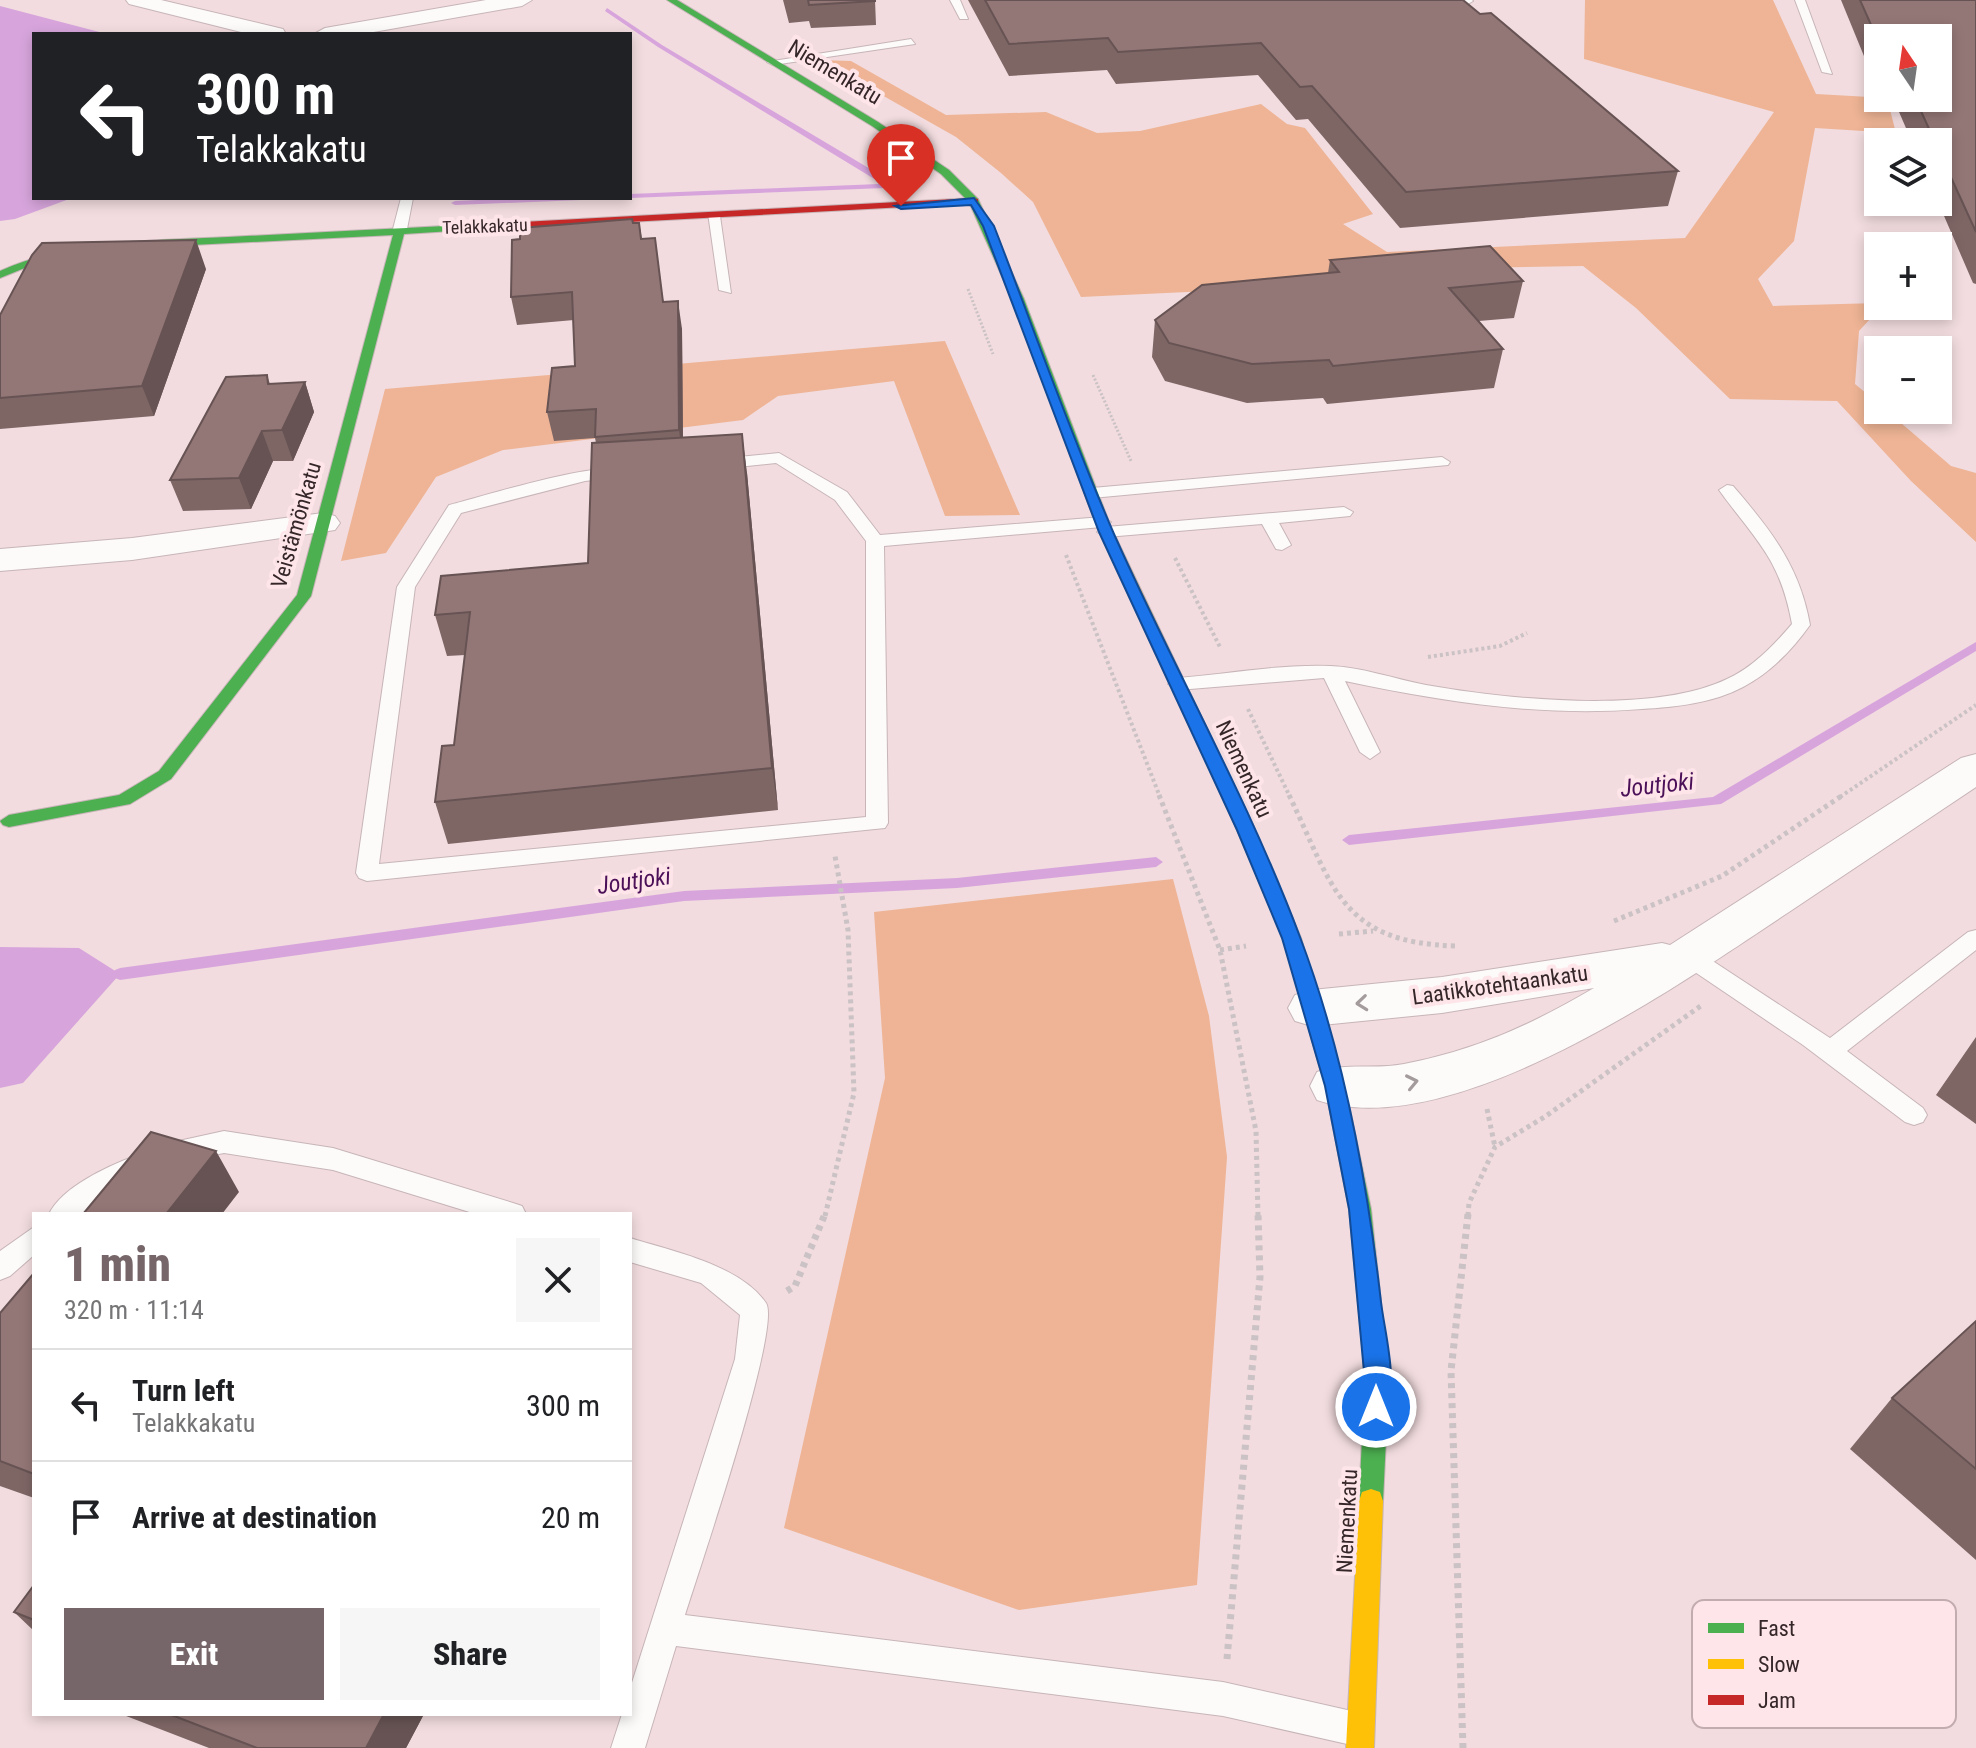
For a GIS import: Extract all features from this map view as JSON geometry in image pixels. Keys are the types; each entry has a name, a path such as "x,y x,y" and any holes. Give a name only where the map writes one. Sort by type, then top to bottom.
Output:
{"street":[{"path":"136,0 267,32"},
{"path":"337,32 522,0"},
{"name":"Niemenkatu","path":"671,0 945,172 974,201 1012,284 1104,527 1292,938 1335,1086 1360,1209 1377,1377 1361,1739"},
{"name":"Telakkakatu","path":"0,275 34,260 93,247 974,201"},
{"name":"Veistämönkatu","path":"9,821 124,800 165,775 304,596 400,229"},
{"path":"0,560 132,549 323,523"},
{"name":"Laatikkotehtaankatu","path":"1335,1086 1399,1085 1474,1069 1563,1029 1688,956 1976,768"},
{"name":"Laatikkotehtaankatu","path":"1312,1008 1442,995 1688,956"}],"lane":[{"path":"955,0 964,17"},
{"path":"1800,0 1828,72"},
{"path":"773,62 911,42"},
{"path":"400,229 407,200"},
{"path":"713,216 726,290"},
{"path":"645,470 585,476 455,509 406,587 367,873 877,823 875,541 841,496 779,458 704,465"},
{"path":"1092,493 1442,462"},
{"path":"1178,684 1331,672 1521,707 1591,709 1673,700 1729,687 1781,650 1801,625 1796,588 1781,554 1727,490"},
{"path":"875,541 1055,526 1104,527 1344,512"},
{"path":"1268,519 1282,545"},
{"path":"1331,672 1370,752"},
{"path":"1829,1052 1976,938"},
{"path":"1688,956 1829,1052 1914,1115"},
{"path":"64,1212 86,1194 159,1155 224,1142 333,1159 506,1212"},
{"path":"0,1268 32,1241"},
{"path":"628,1748 749,1359 755,1310 710,1274 632,1251"},
{"path":"667,1629 1223,1699 1361,1739"}],"path":[{"path":"964,279 998,367"},
{"path":"1055,526 1220,950 1256,1131 1260,1277 1223,1699"},
{"path":"1236,679 1257,733 1338,896 1374,931 1415,945 1471,946"},
{"path":"1602,927 1722,876 1976,705"},
{"path":"755,1310 795,1286 801,1273 823,1224 854,1093 844,908 837,868"},
{"path":"1463,1748 1451,1371 1469,1203 1495,1147 1546,1116 1730,984"}],"shaded area":[{"path":"1585,0 1773,0 1816,94 1864,97 1864,112 1891,112 1895,128 1864,128 1864,131 1815,128 1794,241 1758,279 1773,306 1864,303 1864,320 1869,320 1859,331 1855,384 1864,391 1864,424 1902,424 1951,466 1976,473 1976,542 1911,481 1837,401 1730,399 1636,308 1583,266 1468,268 1422,281 1081,297 1033,202 956,137 820,60 851,61 946,115 1046,112 1097,133 1140,131 1261,104 1287,124 1305,128 1373,214 1343,224 1387,252 1685,238 1774,112 1584,59"},
{"path":"0,6 99,32 32,32 32,200 67,200 15,219 0,221"},
{"path":"945,341 1020,515 945,516 894,381 778,396 743,420 503,450 436,477 386,553 341,561 385,389"},
{"path":"1173,879 1209,1016 1227,1157 1197,1585 1019,1610 784,1528 885,1078 874,912"},
{"path":"0,947 79,948 120,974 23,1083 0,1088"}],"building":[{"path":"808,0 875,0 875,1 809,5"},
{"path":"985,0 1463,0 1480,14 1491,13 1678,171 1406,192 1312,86 1300,87 1261,43 1118,52 1108,38 1009,44"},
{"path":"1860,0 1976,0 1976,232 1952,180 1952,128 1929,128 1921,112 1952,112 1952,24 1871,24"},
{"path":"632,219 633,223 639,223 641,239 655,238 663,302 678,301 679,430 595,437 596,409 547,412 552,368 575,366 572,292 511,297 512,240 520,239 520,228"},
{"path":"196,240 142,386 0,398 0,315 32,255 42,243"},
{"path":"1490,246 1523,281 1449,288 1503,349 1333,366 1329,360 1252,364 1169,343 1155,320 1202,285 1339,272 1330,260"},
{"path":"267,375 268,384 305,382 282,430 262,431 239,478 170,480 226,377"},
{"path":"742,434 772,768 435,802 442,746 454,745 470,612 435,615 441,576 588,563 592,443"},
{"path":"151,1132 216,1151 168,1212 85,1212"},
{"path":"32,1275 32,1473 0,1461 0,1313"},
{"path":"1976,1321 1976,1469 1892,1398"},
{"path":"32,1588 32,1619 14,1612"},
{"path":"174,1716 383,1716 366,1748 257,1748"}],"waterway":[{"path":"607,10 660,46 879,178 885,186 632,196"},
{"path":"455,203 531,200"},
{"name":"Joutjoki","path":"1349,840 1716,801 1976,646"},
{"name":"Joutjoki","path":"120,974 684,896 957,883 1156,862"}],"traffic: fast":[{"path":"671,0 875,124 945,172 974,201 1018,299 1104,527"},
{"path":"0,275 34,260 93,247 464,228"},
{"path":"9,821 124,800 165,775 304,596 400,229"},
{"path":"1244,825 1292,938 1335,1086 1360,1209 1377,1377 1371,1501"}],"traffic: slow":[{"path":"1104,527 1244,825"},
{"path":"1360,1748 1371,1501"}],"traffic: jam":[{"path":"464,228 974,201"}],"route":[{"path":"901,206 974,201 988,226 1106,532 1246,830 1292,938 1335,1086 1360,1209 1377,1377 1376,1407"}]}
